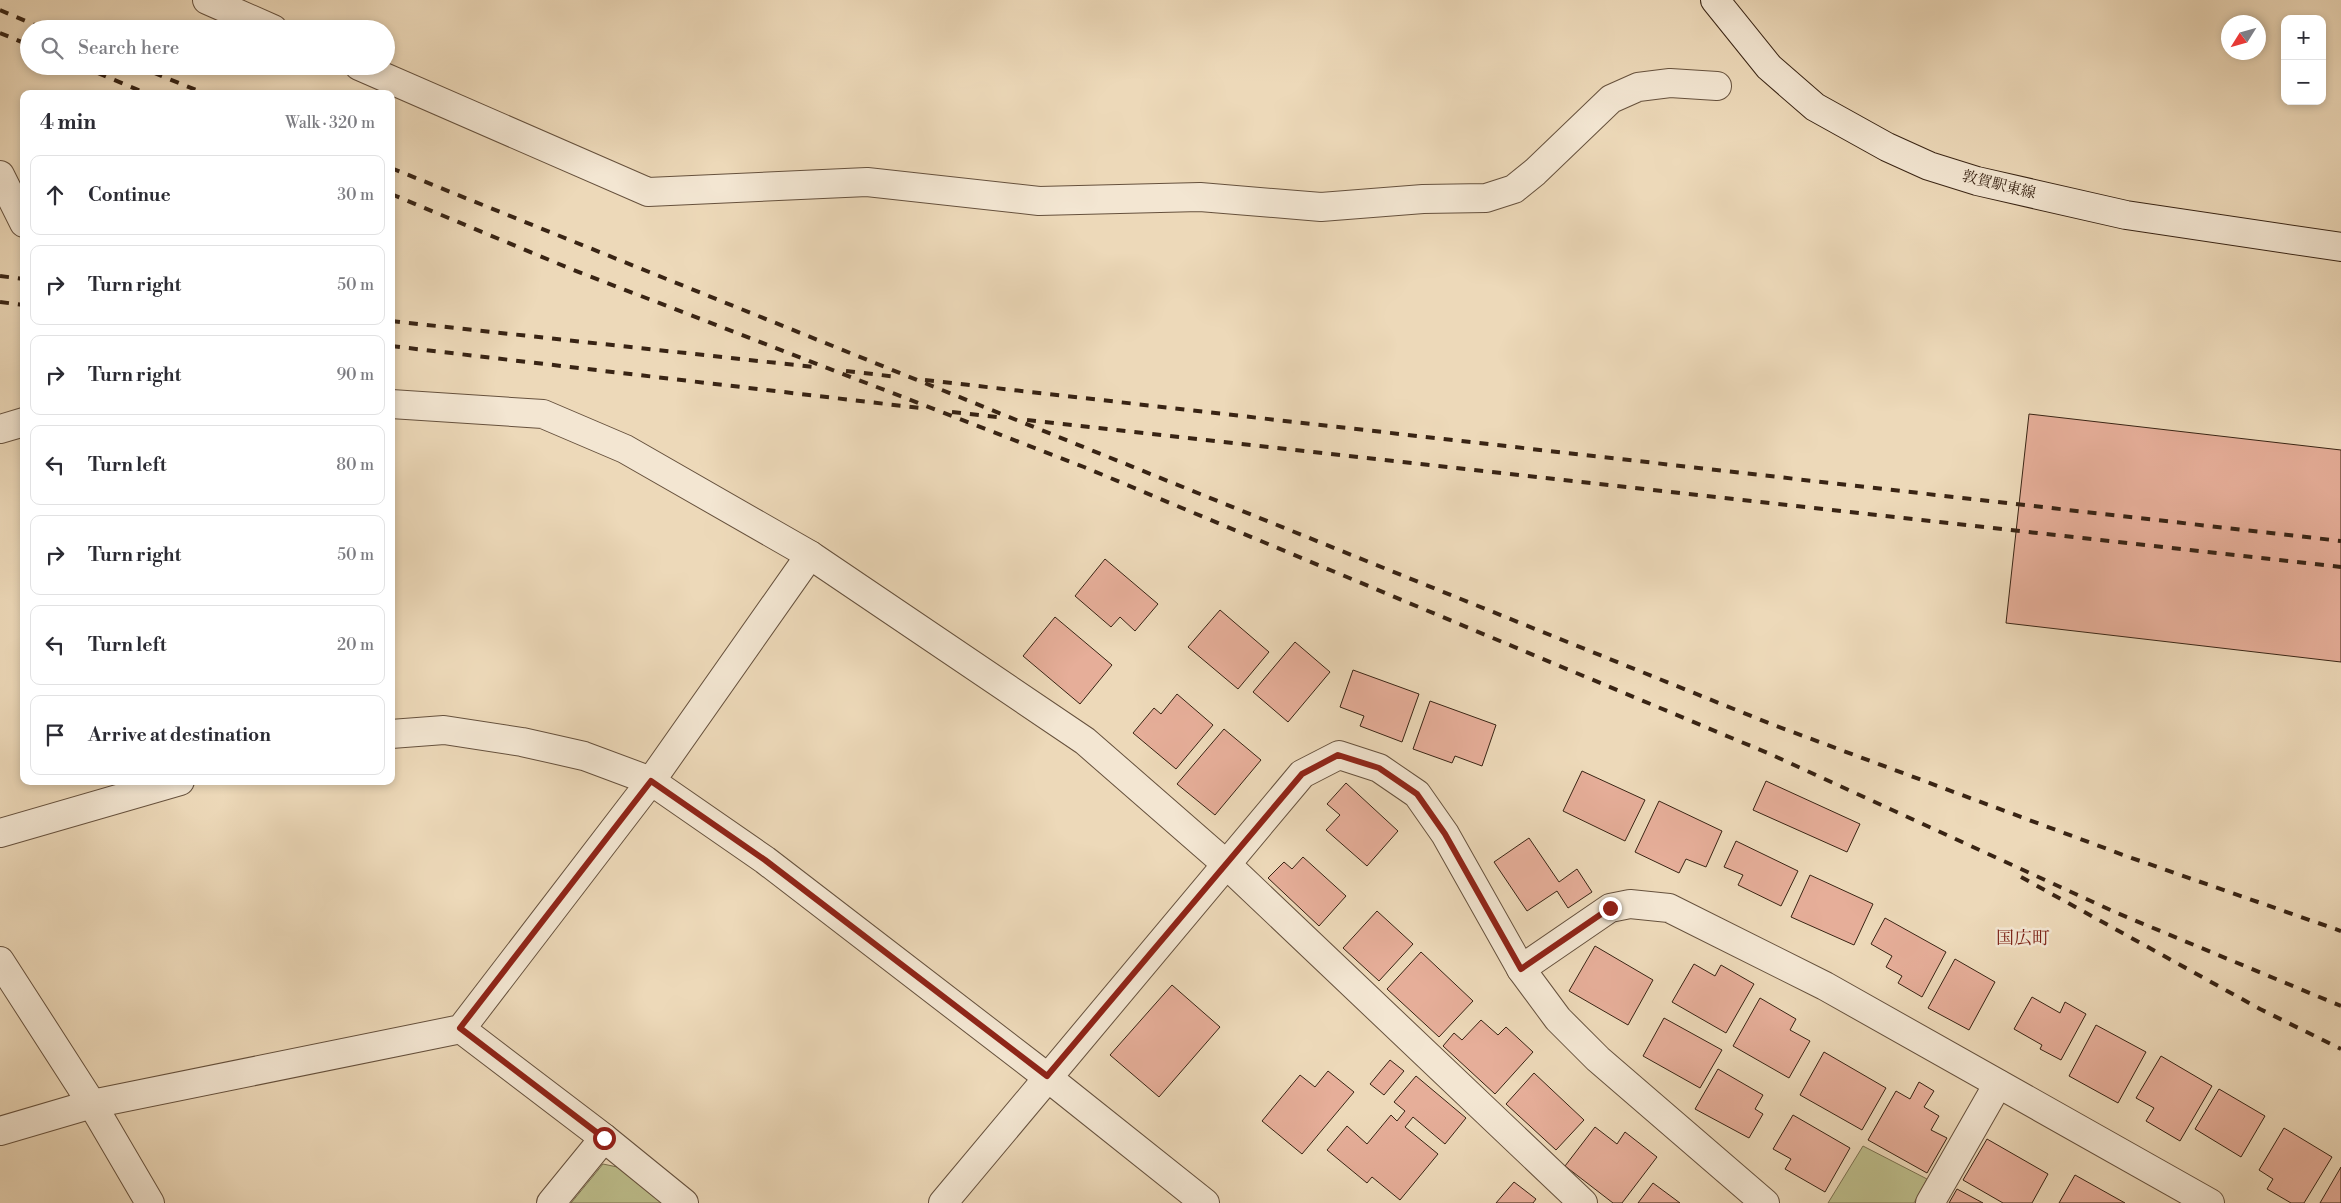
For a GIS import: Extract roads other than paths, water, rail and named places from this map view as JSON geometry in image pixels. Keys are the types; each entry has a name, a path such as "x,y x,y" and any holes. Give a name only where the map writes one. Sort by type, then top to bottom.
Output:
{"street":[{"path":"207,0 253,20"},
{"name":"敦賀駅東線","path":"1715,0 1769,67 1814,107 1887,147 1930,166 1977,181 2126,215 2341,247"},
{"path":"380,75 648,192 867,182 1039,201 1200,197 1321,207 1423,199 1486,198 1514,188 1535,172 1611,99 1638,87 1670,83 1717,86"},
{"path":"0,175 20,215"},
{"path":"395,404 543,414 625,449 810,555 1085,741 1226,864 1583,1203"},
{"path":"0,429 20,423"},
{"path":"0,1131 92,1104 460,1028 651,781 810,555"},
{"path":"395,734 444,730 522,742 584,756 651,781 765,860 1047,1076 1205,1203"},
{"path":"943,1203 1047,1076 1302,774 1338,755 1379,768 1417,794 1445,834 1521,969 1558,1020 1598,1059 1765,1203"},
{"path":"0,832 166,785"},
{"path":"1521,969 1610,908 1630,904 1669,908 1825,986 2210,1203"},
{"path":"0,961 92,1104 150,1203"},
{"path":"460,1028 604,1138 684,1203"},
{"path":"1930,1203 1998,1084"},
{"path":"551,1203 604,1138"}],"railway":[{"path":"0,10 23,20"},
{"path":"0,33 20,41"},
{"path":"103,75 138,90"},
{"path":"159,75 196,90"},
{"path":"395,170 1771,724 2126,856 2341,931"},
{"path":"395,196 571,269 1084,467 1770,754 2117,913 2341,1006"},
{"path":"0,276 20,278"},
{"path":"0,302 20,304"},
{"path":"395,321 814,367"},
{"path":"395,346 920,408"},
{"path":"846,371 898,377"},
{"path":"925,380 2341,541"},
{"path":"952,412 997,417"},
{"path":"1027,420 2341,567"},
{"path":"2021,877 2260,1009 2341,1049"}],"district":[{"name":"国広町","path":"2023,938"}]}
